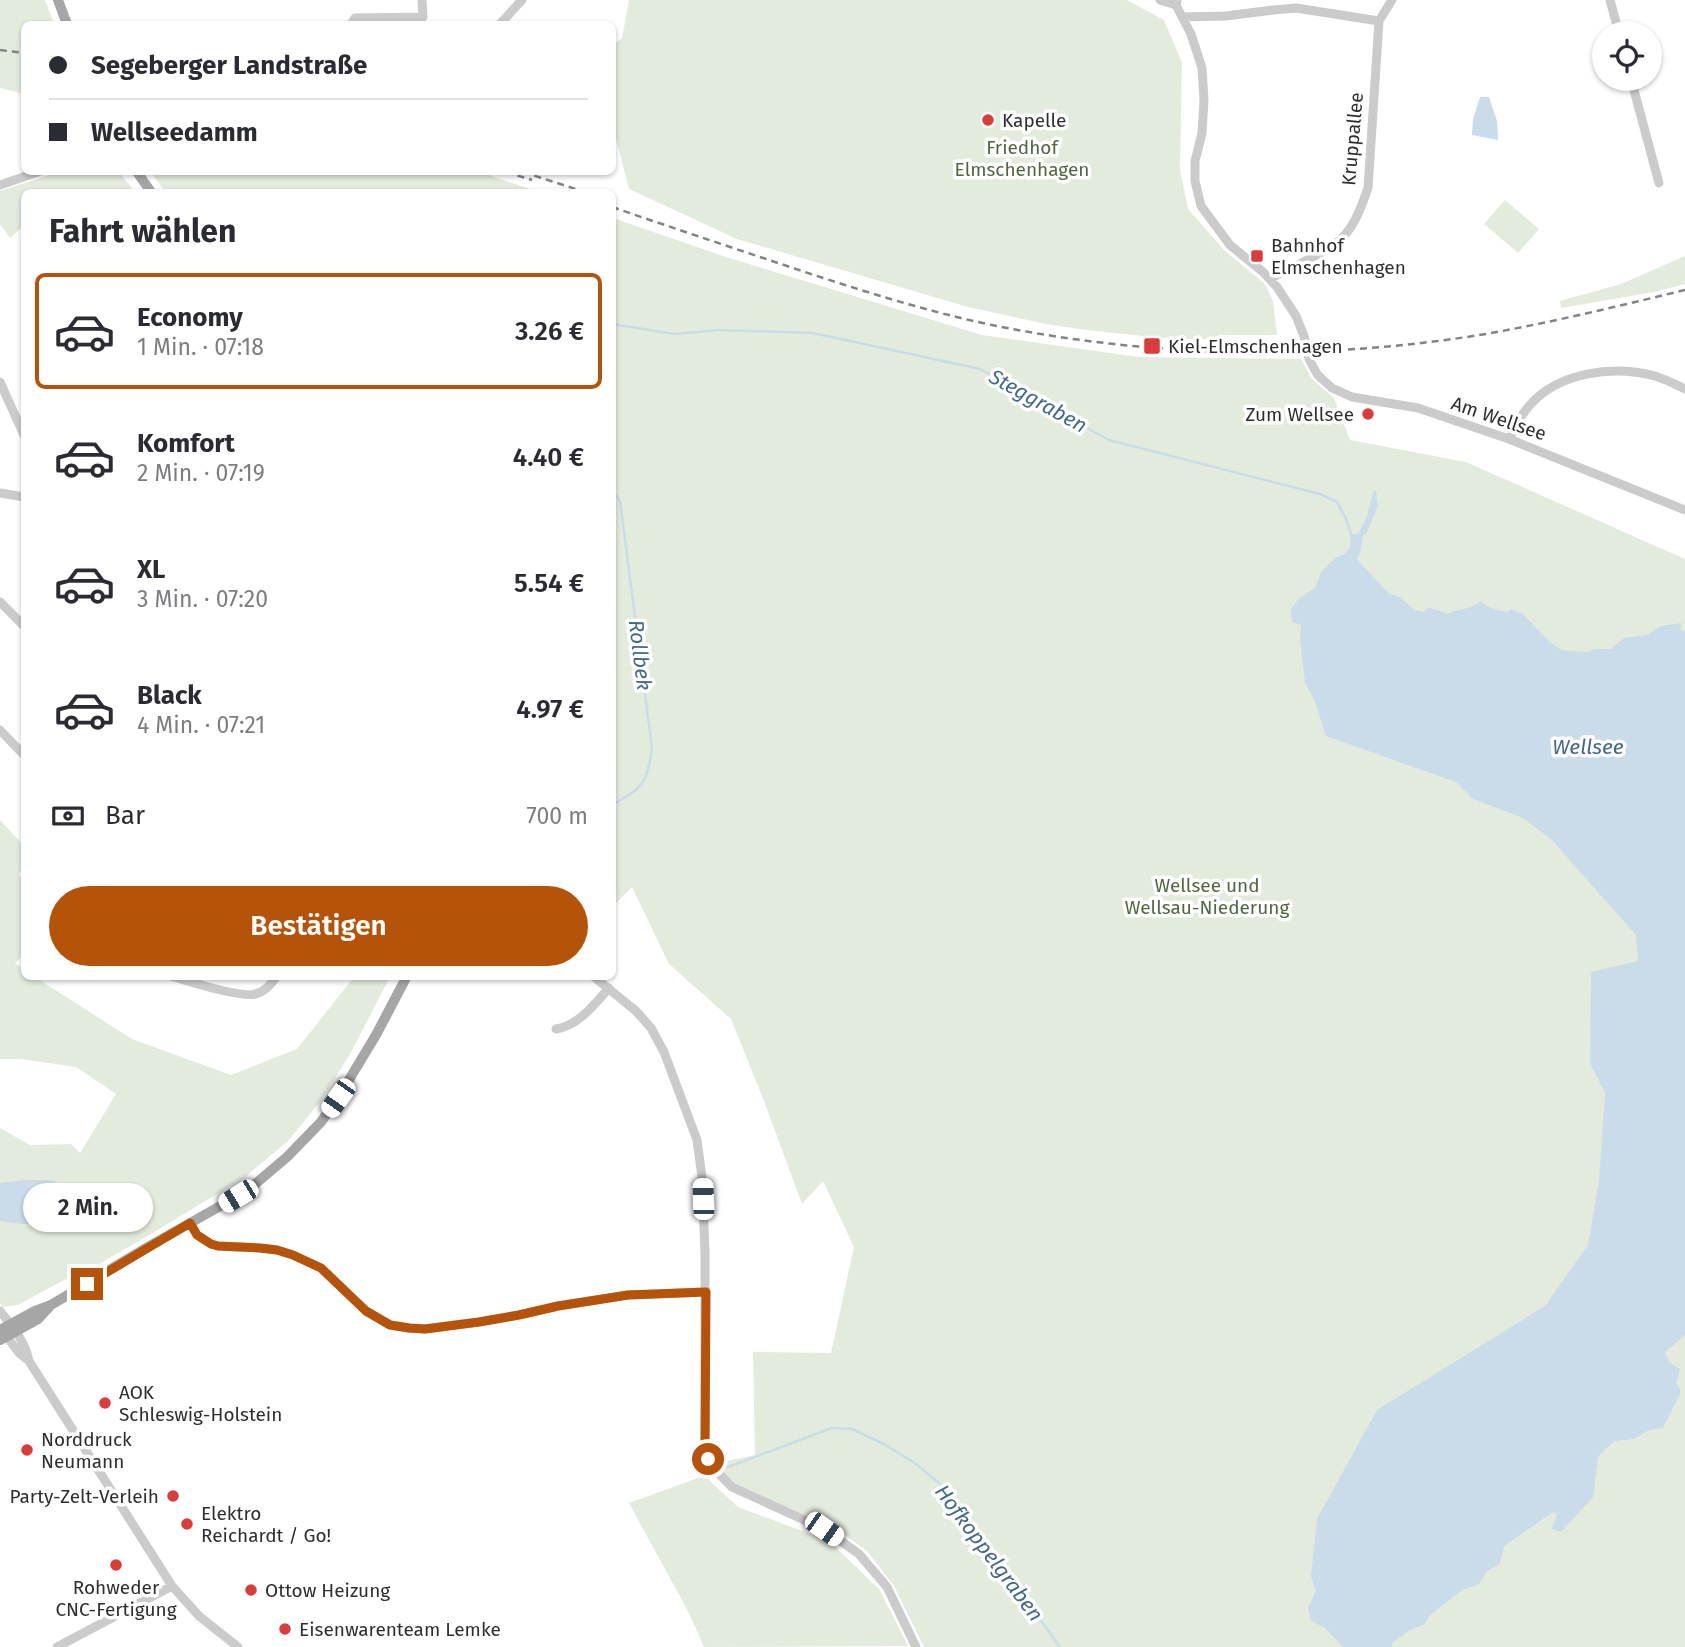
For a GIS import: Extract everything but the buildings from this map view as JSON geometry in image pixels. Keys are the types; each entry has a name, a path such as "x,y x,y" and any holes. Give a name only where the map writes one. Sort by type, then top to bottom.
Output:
{"main road":[{"path":"58,0 65,21"},
{"path":"5,1331 254,1185 288,1157 321,1122 338,1098 363,1059 405,980"}],"street":[{"path":"353,21 355,18 423,16 422,0"},
{"path":"503,21 522,0"},
{"path":"1160,0 1177,2 1202,68 1205,100 1202,133 1195,161 1195,181 1201,206 1230,245 1270,279"},
{"name":"Kruppallee","path":"1270,279 1336,244 1360,211 1368,188 1379,21 1392,0"},
{"path":"1610,0 1616,21"},
{"path":"1182,17 1226,16 1274,5 1379,21"},
{"path":"1634,91 1660,183"},
{"path":"0,185 29,175"},
{"name":"Am Wellsee","path":"1270,279 1296,316 1309,359 1317,373 1342,394 1418,408 1509,439 1685,510"},
{"path":"1509,439 1528,406 1542,394 1575,377 1601,372 1632,373 1653,376 1685,389"},
{"path":"0,382 21,428"},
{"path":"0,493 21,496"},
{"path":"0,603 21,623"},
{"path":"0,730 21,751"},
{"path":"192,980 246,995 261,992 274,980"},
{"path":"598,980 636,1011 651,1028 664,1052 697,1140 702,1177 706,1292 705,1447 708,1459 719,1476 732,1487 824,1529 859,1554 887,1587 916,1647"},
{"path":"556,1029 565,1028 581,1018 609,988"},
{"path":"190,1223 197,1235 211,1244 277,1250 321,1268 366,1311 390,1325 409,1328 425,1329 479,1322 628,1295 706,1292"},
{"path":"0,1311 5,1331 20,1354 29,1361 172,1586 199,1616 238,1647"},
{"path":"57,1647 172,1586"}],"green space":[{"path":"0,0 45,0 53,21 21,21 21,93 0,88"},
{"name":"Friedhof Elmschenhagen","path":"629,0 1127,0 1164,20 1182,63 1180,169 1188,209 1224,250 1265,284 1273,301 1277,335 1219,335 1219,339 1199,340 1051,325 968,307 737,239 629,189 616,139 616,42 622,38"},
{"path":"50,175 121,175 133,189 21,189 21,229 10,238 0,224 0,191"},
{"path":"153,175 488,175 530,189 163,189"},
{"path":"1505,200 1539,229 1518,253 1484,224"},
{"name":"Wellsee und Wellsau-Niederung","path":"616,219 726,257 982,335 1139,357 1301,359 1312,379 1334,398 1350,440 1466,462 1685,559 1685,1647 925,1647 894,1586 867,1551 828,1523 746,1498 712,1464 755,1455 753,1352 831,1353 854,1247 823,1181 802,1204 731,1019 669,964 632,887 616,903"},
{"path":"1685,256 1685,284 1561,308 1560,301 1621,284"},
{"path":"0,820 21,843 21,872 18,875 21,878 21,958 15,963 21,967 21,980 40,980 132,1039 231,1075 297,1049 352,980 388,980 349,1056 319,1103 288,1141 245,1177 146,1237 78,1276 64,1280 18,1305 3,1307 0,1303 0,1128 30,1145 71,1144 80,1153 116,1094 76,1067 21,1059 0,1059"},
{"path":"706,1475 738,1507 829,1541 879,1589 908,1646 704,1647 689,1613 629,1503"}],"water":[{"path":"1480,97 1489,97 1497,121 1498,140 1472,135 1473,119"},
{"name":"Wellsee","path":"1374,491 1378,506 1366,534 1363,535 1357,559 1388,593 1400,597 1414,610 1423,612 1428,608 1447,614 1474,606 1481,600 1492,608 1507,612 1511,609 1523,614 1550,642 1562,650 1587,652 1611,649 1624,638 1647,635 1661,626 1682,623 1680,629 1685,632 1685,1335 1665,1352 1669,1362 1680,1369 1676,1383 1681,1392 1663,1428 1649,1430 1634,1439 1614,1441 1598,1457 1593,1497 1561,1532 1552,1529 1557,1514 1553,1512 1504,1546 1500,1564 1487,1571 1479,1584 1462,1590 1429,1616 1425,1624 1410,1630 1392,1643 1392,1647 1343,1647 1324,1627 1311,1621 1308,1608 1316,1591 1311,1576 1317,1519 1377,1410 1545,1306 1588,1245 1599,1181 1605,1093 1590,1063 1591,972 1638,961 1636,935 1551,839 1523,818 1473,799 1456,782 1326,736 1314,699 1305,683 1301,625 1292,622 1291,610 1298,599 1315,588 1321,572 1350,547 1351,535 1359,533"},
{"path":"51,1180 76,1191 89,1203 61,1210 50,1222 22,1224 0,1221 0,1183"}],"waterway":[{"name":"Steggraben","path":"616,325 675,334 719,330 813,333 980,369 1109,440 1320,494 1337,502 1352,537"},
{"name":"Rollbek","path":"616,496 620,501 652,748 642,783 631,794 616,803"},
{"name":"Hofkoppelgraben","path":"720,1470 832,1428 852,1429 884,1444 916,1464 944,1487 1060,1647"}],"railway":[{"path":"0,50 21,53"},
{"path":"516,175 532,180"},
{"path":"532,175 576,189"},
{"path":"616,208 833,281 942,313 1049,335 1173,349 1298,352 1424,343 1536,324 1685,290"}],"place":[{"name":"Kapelle","path":"988,120"},
{"name":"Bahnhof Elmschenhagen","path":"1257,256"},
{"name":"Kiel-Elmschenhagen","path":"1152,346"},
{"name":"Zum Wellsee","path":"1368,414"},
{"name":"AOK Schleswig-Holstein","path":"105,1403"},
{"name":"Norddruck Neumann","path":"27,1450"},
{"name":"Party-Zelt-Verleih","path":"173,1496"},
{"name":"Elektro Reichardt / Go!","path":"187,1524"},
{"name":"Rohweder CNC-Fertigung","path":"116,1565"},
{"name":"Ottow Heizung","path":"251,1590"},
{"name":"Eisenwarenteam Lemke","path":"285,1629"}],"route":[{"path":"87,1284 190,1223 197,1235 211,1244 277,1250 321,1268 366,1311 390,1325 409,1328 425,1329 479,1322 628,1295 706,1292 705,1447 708,1459"}]}
